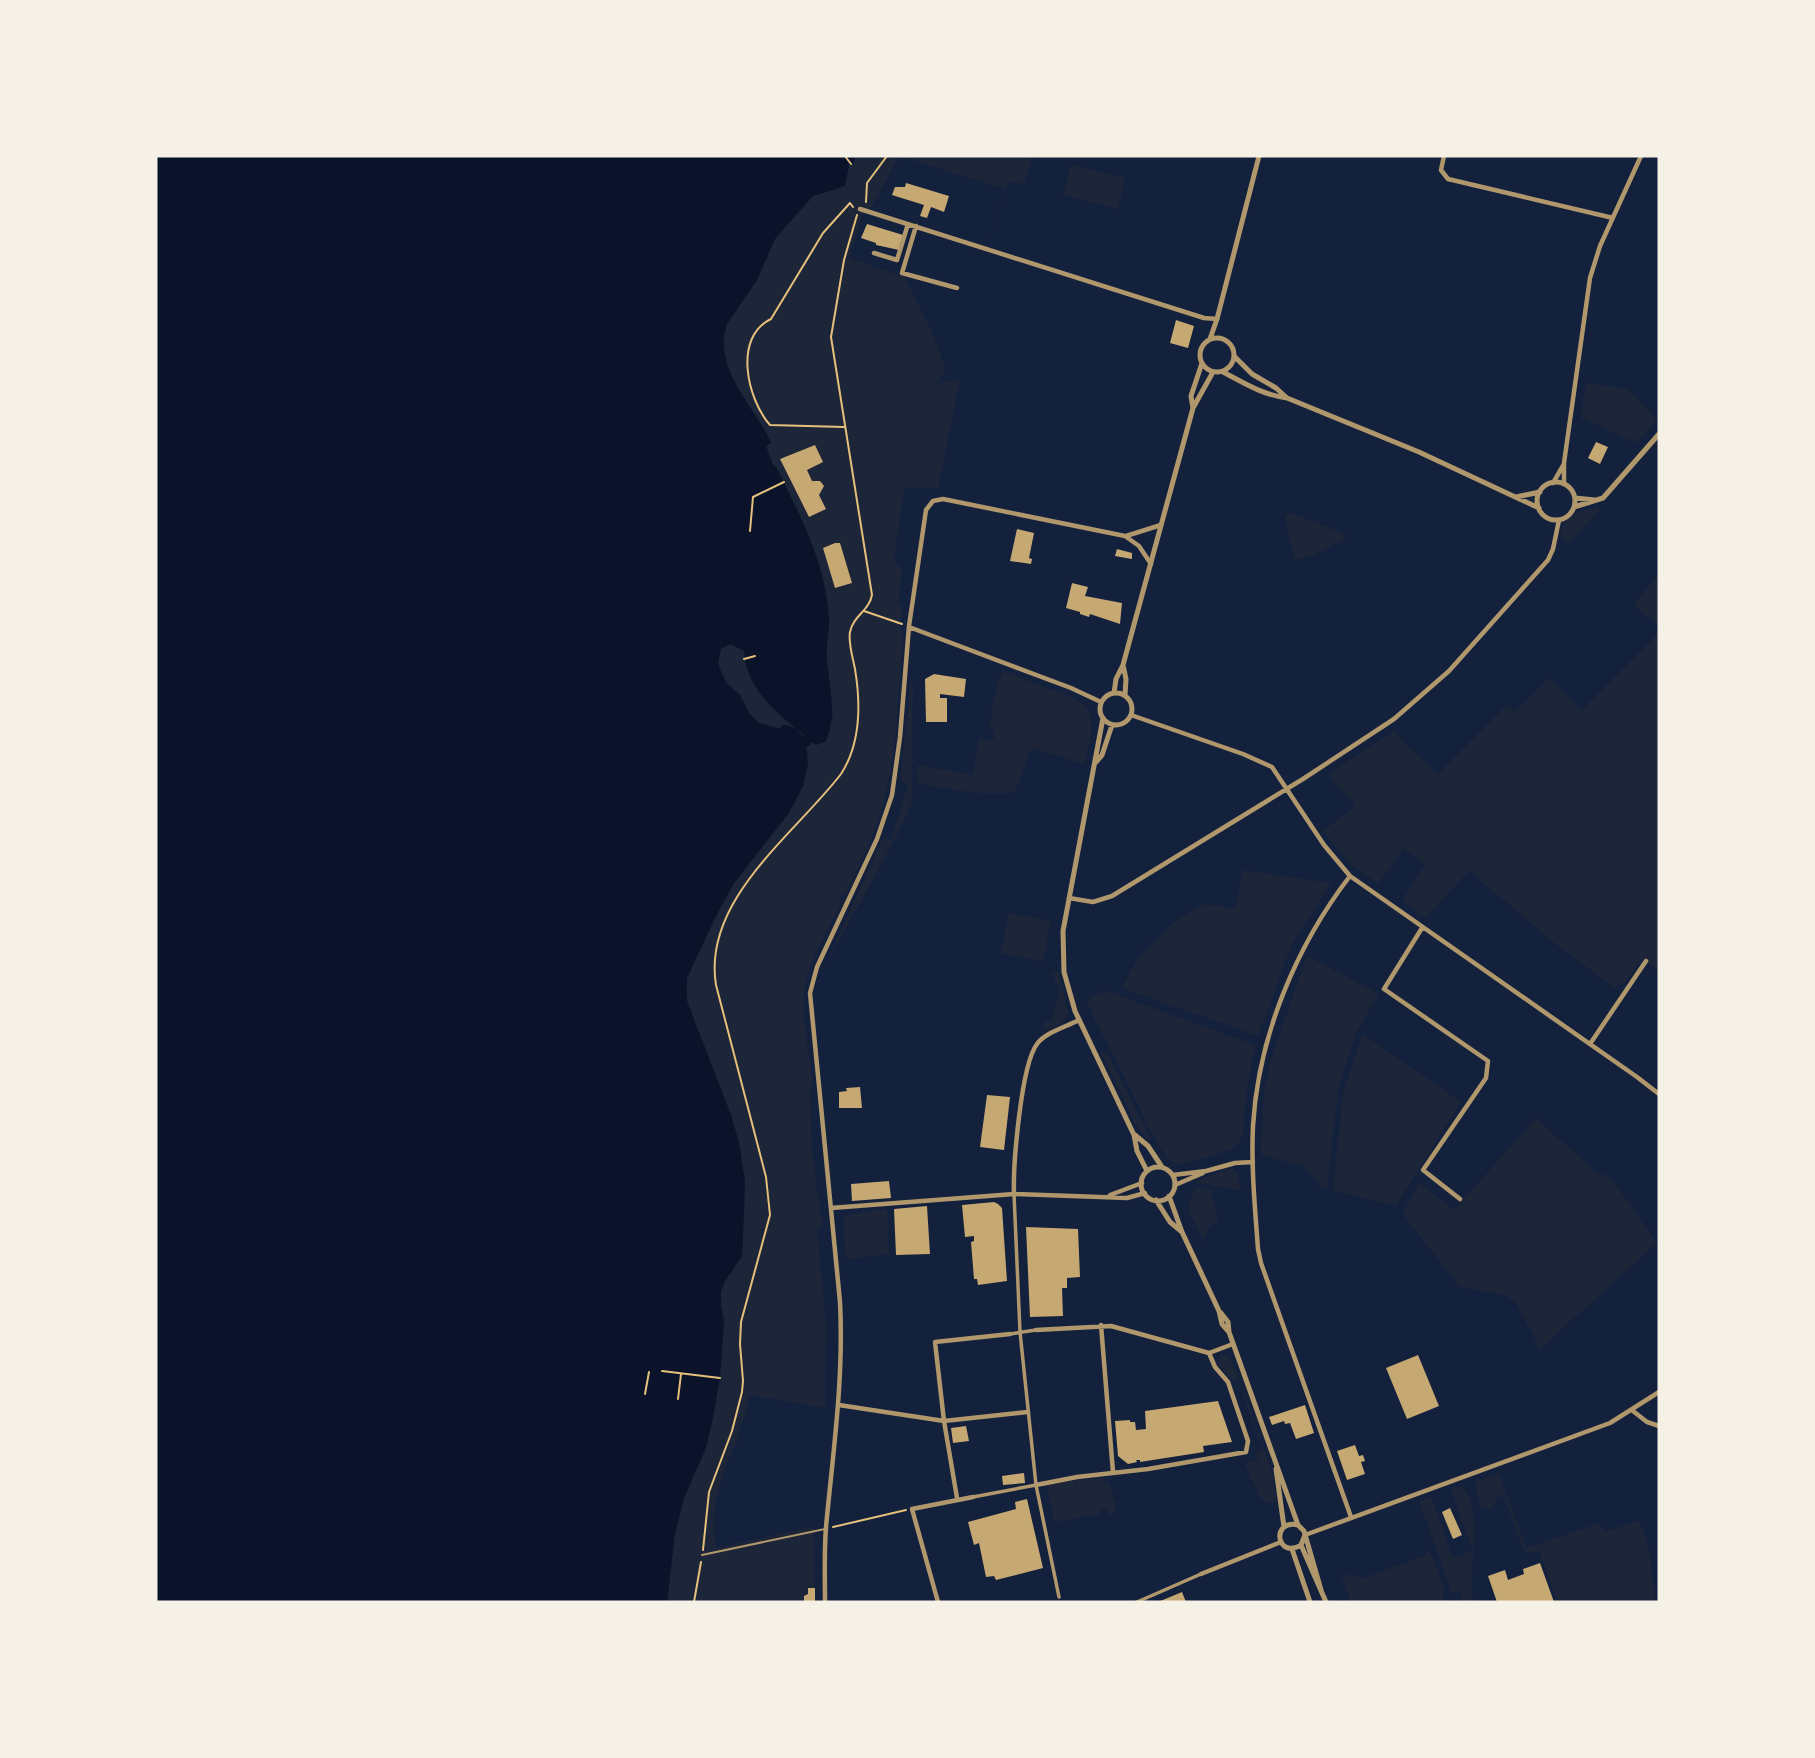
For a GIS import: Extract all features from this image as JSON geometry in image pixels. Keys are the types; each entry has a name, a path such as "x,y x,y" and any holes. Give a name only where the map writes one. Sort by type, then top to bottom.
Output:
{"street":[{"path":"1192,408 1191,396 1202,363 1201,349 1210,339 1217,319 1259,156"},
{"path":"1444,156 1442,173 1448,178 1613,218"},
{"path":"1564,484 1564,463 1590,278 1600,246 1641,156"},
{"path":"860,209 1204,318 1217,319"},
{"path":"874,253 897,260 908,224"},
{"path":"916,226 902,273 957,288"},
{"path":"1217,319 1223,338"},
{"path":"1210,339 1223,338 1230,342 1234,349 1235,358 1223,372"},
{"path":"1235,358 1252,374 1287,398"},
{"path":"1202,363 1213,372 1223,372 1270,396 1287,398 1419,452 1539,508 1547,517 1559,520 1571,513 1575,498 1569,487 1553,483"},
{"path":"1114,693 1115,679 1123,666 1192,408 1213,372"},
{"path":"1574,507 1603,498 1659,434"},
{"path":"1516,497 1540,492 1553,483 1564,463"},
{"path":"1539,508 1540,492"},
{"path":"1575,498 1598,500"},
{"path":"825,1602 826,1529 843,1348 810,993 817,967 877,839 892,795 900,737 909,627 926,510 929,504 936,500 956,502 1125,536 1139,546 1151,565"},
{"path":"1068,898 1102,901 1286,789 1394,719 1449,671 1548,560 1559,520"},
{"path":"1125,536 1162,524"},
{"path":"909,627 1071,688 1101,702"},
{"path":"1123,666 1125,695 1131,704 1131,715 1123,723 1112,724 1103,719 1100,713 1101,702 1108,694 1125,695"},
{"path":"1131,715 1265,762 1272,767 1324,845 1350,876 1659,1094"},
{"path":"1103,719 1068,898 1063,931 1064,972 1079,1020 1134,1135 1137,1151 1147,1171 1142,1183 1145,1193 1156,1200 1170,1222 1182,1232"},
{"path":"1096,762 1102,755 1112,724"},
{"path":"1350,876 1299,954 1283,997 1259,1080 1253,1162 1261,1263 1351,1517"},
{"path":"1422,928 1384,989 1488,1061 1486,1078 1423,1170 1461,1199"},
{"path":"1590,1044 1646,961"},
{"path":"1059,1597 1036,1485 1020,1332 1014,1194 1017,1129 1033,1052 1044,1038 1079,1020"},
{"path":"1134,1135 1147,1146 1162,1167 1173,1175 1175,1185"},
{"path":"1173,1175 1253,1162"},
{"path":"1147,1171 1162,1167"},
{"path":"1156,1200 1169,1196 1175,1185 1206,1171"},
{"path":"1108,1196 1142,1183"},
{"path":"831,1208 1014,1194 1127,1198 1145,1193"},
{"path":"1169,1196 1182,1232 1233,1344 1298,1525 1305,1535 1326,1602"},
{"path":"957,1498 944,1421 935,1342 1101,1325 1209,1353 1233,1344"},
{"path":"1101,1325 1113,1472"},
{"path":"938,1602 912,1509 957,1498 1240,1454 1248,1450 1248,1441 1228,1382 1215,1367 1209,1353"},
{"path":"1321,1590 1301,1545 1305,1535 1602,1426 1633,1410 1659,1392"},
{"path":"839,1405 944,1421 1028,1412"},
{"path":"1633,1410 1647,1422 1659,1426"},
{"path":"1276,1466 1284,1527"},
{"path":"1281,1542 1280,1534 1284,1527 1290,1524 1298,1525"},
{"path":"1281,1542 1292,1549 1310,1602"},
{"path":"1137,1602 1281,1542"},
{"path":"1292,1549 1301,1545"}],"lane":[{"path":"702,1555 826,1529"}],"path":[{"path":"845,156 850,164"},
{"path":"694,1602 709,1492 732,1431 742,1392 741,1322 771,1215 766,1177 718,992 715,953 726,919 743,890 761,865 832,785 846,766 855,743 859,711 850,635 852,626 870,604 872,591 831,337 844,260 855,219 866,202 867,183 887,156"},
{"path":"846,427 770,425 755,400 749,384 748,367 750,347 761,324 771,318 823,233 850,203"},
{"path":"750,531 753,497 784,482"},
{"path":"864,611 909,627"},
{"path":"744,659 755,656"},
{"path":"662,1371 720,1378"},
{"path":"645,1394 649,1372"},
{"path":"678,1399 681,1373"},
{"path":"826,1529 912,1509"}],"shaded area":[{"path":"156,156 855,156 854,162 849,165 845,186 813,196 775,239 757,280 727,324 724,340 725,355 736,385 770,440 771,443 766,446 773,465 794,503 823,578 829,619 827,656 832,712 826,741 816,745 780,715 760,693 747,667 744,651 731,644 721,649 718,664 726,683 740,695 749,713 759,723 785,730 800,739 807,751 808,765 803,786 789,813 734,883 687,978 687,1001 739,1142 745,1181 744,1215 742,1256 721,1291 724,1322 720,1378 713,1418 706,1448 684,1498 675,1533 667,1602 156,1602"},
{"path":"855,156 899,156 872,206 862,216 849,258 905,277 931,329 946,369 936,384 960,379 938,488 904,488 894,560 902,571 898,603 902,608 899,628 903,631 896,732 886,793 869,844 846,894 843,894 839,901 841,904 815,956 805,989 805,1025 813,1086 810,1089 811,1136 823,1224 817,1229 826,1324 826,1408 750,1395 715,1507 716,1548 814,1526 815,1602 667,1602 675,1533 684,1498 706,1448 720,1378 724,1322 721,1291 742,1256 731,1115 695,1025 685,992 691,968 734,883 782,822 797,798 793,733 764,726 754,719 720,670 721,649 731,644 744,651 747,667 760,693 780,715 816,745 826,741 833,716 826,650 829,620 824,582 784,482 777,467 773,465 766,446 767,434 732,378 723,340 727,324 757,280 775,239 813,196 837,190 848,174 849,165 854,162"},
{"path":"899,156 1032,156 1024,184 1008,181 988,243 1005,189"},
{"path":"1071,165 1125,178 1118,209 1063,195"},
{"path":"1586,383 1628,389 1657,420 1636,443 1581,418"},
{"path":"1596,507 1600,509 1568,544 1560,535 1565,523 1578,513"},
{"path":"1292,513 1342,533 1345,537 1312,556 1295,560 1285,518"},
{"path":"1659,575 1659,627 1633,604"},
{"path":"1659,633 1659,971 1642,959 1623,985 1619,982 1615,988 1558,946 1469,871 1425,918 1402,900 1425,865 1404,848 1378,884 1350,864 1323,831 1356,805 1336,785 1329,773 1394,731 1438,774 1507,705 1515,712 1549,678 1582,710"},
{"path":"1003,671 1076,699 1084,705 1089,712 1092,728 1084,764 1032,748 1014,793 977,793 918,784 917,765 973,775 979,738 994,740 995,729 989,729 996,687"},
{"path":"911,681 912,803 825,966 883,838 891,840 908,784 900,780"},
{"path":"1243,870 1331,883 1292,944 1258,1036 1122,988 1139,956 1175,921 1205,904 1236,909"},
{"path":"1009,913 1051,921 1043,962 1001,953"},
{"path":"1307,956 1379,994 1355,1035 1338,1090 1327,1188 1320,1186 1304,1166 1261,1153 1264,1090 1271,1059"},
{"path":"1059,972 1068,1013 1062,1023 1048,1030 1044,1028 1044,1021 1051,1022 1061,988 1054,982 1056,976 1049,974"},
{"path":"1106,991 1255,1045 1246,1096 1243,1134 1231,1150 1184,1163 1174,1163 1163,1151 1087,1003 1091,997"},
{"path":"1363,1034 1461,1102 1396,1206 1333,1190 1343,1093"},
{"path":"1101,1053 1107,1053 1151,1139 1149,1143 1135,1124"},
{"path":"1536,1118 1595,1171 1611,1178 1657,1243 1540,1349 1516,1303 1506,1296 1459,1286 1402,1213 1420,1183 1454,1210"},
{"path":"1233,1168 1234,1172 1237,1172 1241,1190 1194,1183 1214,1174"},
{"path":"1210,1189 1218,1221 1208,1228 1204,1241 1188,1209 1194,1190"},
{"path":"887,1209 889,1254 846,1259 843,1218 847,1215"},
{"path":"1221,1355 1227,1356 1232,1362 1248,1401 1271,1469 1277,1502 1269,1503 1261,1499 1245,1464 1258,1459 1256,1452 1263,1450 1238,1380 1233,1382 1218,1364"},
{"path":"1498,1473 1526,1548 1600,1523 1604,1532 1639,1520 1649,1548 1656,1602 1557,1602 1539,1551 1529,1553 1523,1549 1504,1496 1497,1498 1489,1509 1480,1506 1475,1482"},
{"path":"1102,1478 1109,1482 1114,1502 1117,1503 1112,1516 1107,1509 1100,1510 1100,1514 1054,1522 1047,1484"},
{"path":"1462,1486 1473,1511 1474,1526 1472,1589 1473,1602 1464,1602 1459,1590 1452,1593 1419,1501 1431,1497 1453,1558 1473,1550 1451,1490"},
{"path":"1429,1550 1445,1588 1442,1597 1444,1602 1351,1602 1341,1574 1363,1578 1424,1556"}],"building":[{"path":"906,183 949,196 944,212 931,207 927,218 920,216 924,205 892,195 895,187 905,187"},
{"path":"867,224 903,235 899,250 876,245 861,238"},
{"path":"1176,320 1194,326 1188,348 1170,343"},
{"path":"1596,442 1608,447 1600,464 1588,458"},
{"path":"815,445 823,462 807,470 812,481 820,481 824,486 819,495 826,509 809,517 780,459"},
{"path":"1017,529 1034,533 1029,558 1032,559 1031,564 1010,561"},
{"path":"840,543 852,583 835,588 823,548"},
{"path":"1117,549 1132,553 1132,559 1115,556"},
{"path":"1072,583 1088,587 1085,596 1122,603 1120,624 1066,608"},
{"path":"934,674 966,679 964,697 940,694 940,698 947,698 947,722 926,722 925,679"},
{"path":"860,1087 862,1108 839,1108 839,1092 847,1091 846,1088"},
{"path":"987,1095 1010,1097 1004,1150 980,1147"},
{"path":"889,1181 891,1198 852,1201 851,1184"},
{"path":"994,1202 1002,1208 1007,1281 978,1285 977,1279 974,1279 971,1242 974,1241 974,1236 965,1237 962,1205"},
{"path":"927,1206 930,1254 896,1255 894,1209"},
{"path":"1026,1227 1078,1229 1080,1277 1067,1278 1067,1288 1062,1288 1063,1316 1030,1317"},
{"path":"1418,1355 1439,1406 1407,1419 1386,1368"},
{"path":"1218,1401 1232,1442 1203,1446 1204,1452 1140,1462 1136,1460 1137,1462 1128,1464 1118,1456 1115,1421 1130,1420 1135,1422 1136,1430 1146,1429 1145,1411"},
{"path":"1305,1405 1314,1433 1296,1439 1290,1423 1285,1424 1284,1421 1272,1425 1269,1417"},
{"path":"966,1426 969,1441 953,1443 951,1428"},
{"path":"1355,1445 1359,1456 1363,1455 1365,1461 1361,1462 1365,1474 1347,1480 1337,1451"},
{"path":"1024,1473 1025,1483 1003,1485 1002,1476"},
{"path":"1027,1499 1043,1568 996,1580 994,1576 986,1577 979,1543 974,1545 968,1522 1016,1509 1015,1502"},
{"path":"1450,1508 1462,1535 1453,1539 1442,1512"},
{"path":"1540,1563 1554,1602 1497,1602 1488,1576 1505,1570 1508,1580 1524,1574 1523,1569"},
{"path":"808,1588 815,1588 815,1602 804,1602"},
{"path":"1182,1592 1186,1602 1158,1602"}],"waterway":[{"path":"785,730 793,733 803,744 809,739"}]}
